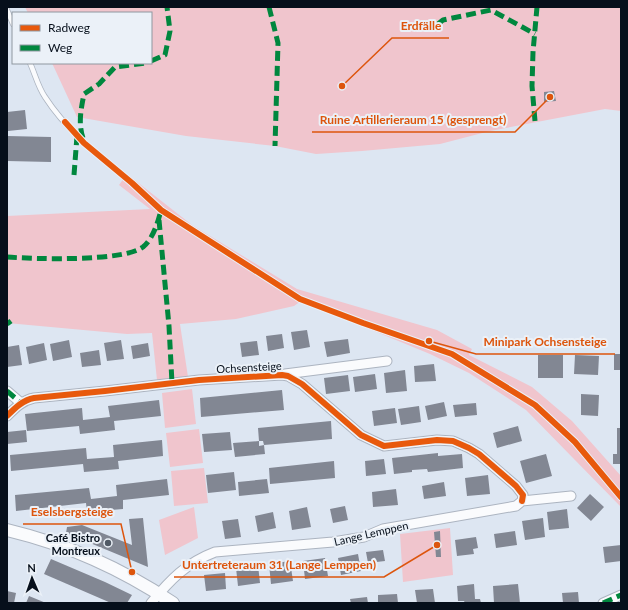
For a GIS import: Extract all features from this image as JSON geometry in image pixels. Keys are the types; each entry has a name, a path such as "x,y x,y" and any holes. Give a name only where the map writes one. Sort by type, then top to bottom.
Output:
{"street":[{"name":"Ochsensteige","path":"7,416 22,403 34,398 105,392 199,380 282,374 387,361"},
{"name":"Ochsensteige","path":"282,374 302,384 362,434 384,446 450,440 469,448 479,454 516,486 522,495 522,501"},
{"path":"7,391 22,403"},
{"name":"Lange Lemppen","path":"155,598 170,580 184,568 215,552 333,542 360,538 383,528 516,506 522,501 571,496"},
{"path":"7,530 44,539 72,549 115,568 155,598 173,603"},
{"path":"603,603 621,595"}],"lane":[{"path":"7,10 12,22"},
{"path":"30,64 44,96 65,122 84,144 121,174"}],"shaded area":[{"path":"25,7 621,7 621,111 605,109 490,131 440,144 316,154 275,146 186,136 77,117 52,64 152,64 152,12 28,12"},
{"path":"127,174 192,225 297,289 437,330 472,349 469,355 532,387 572,421 621,476 621,507 526,410 469,373 430,354 301,301 294,306 236,319 180,324 188,377 157,380 152,333 127,334 7,323 7,216 150,209 119,185"},
{"path":"192,389 196,424 165,428 162,393"},
{"path":"199,429 203,463 170,467 166,433"},
{"path":"204,468 208,503 174,506 171,471"},
{"path":"194,507 198,538 165,555 159,520"},
{"path":"450,528 453,575 403,582 400,534"}],"building":[{"path":"554,91 556,101 544,102 544,92"},
{"path":"25,110 27,129 8,131 7,112"},
{"path":"7,136 51,137 51,162 7,161"},
{"path":"307,330 310,347 294,350 291,332"},
{"path":"282,334 284,348 268,351 266,336"},
{"path":"348,339 350,353 327,357 324,342"},
{"path":"69,340 72,357 53,361 50,344"},
{"path":"121,340 124,359 107,361 104,343"},
{"path":"257,341 259,355 242,357 240,343"},
{"path":"44,343 47,360 29,364 26,347"},
{"path":"148,343 150,356 133,359 131,346"},
{"path":"19,345 22,365 7,367 7,347"},
{"path":"99,350 101,365 82,367 80,353"},
{"path":"614,354 621,354 621,370 614,370"},
{"path":"538,355 563,355 563,378 538,378"},
{"path":"575,355 599,356 598,375 574,374"},
{"path":"434,364 436,381 415,382 414,366"},
{"path":"405,370 407,391 386,393 384,373"},
{"path":"375,374 377,389 355,392 353,377"},
{"path":"348,375 350,391 326,394 324,378"},
{"path":"282,390 284,410 201,417 200,398"},
{"path":"581,394 599,395 598,416 581,415"},
{"path":"159,400 161,416 114,421 115,430 80,434 79,426 27,431 25,414 82,408 83,420 110,417 108,406"},
{"path":"444,402 447,416 428,420 425,406"},
{"path":"476,403 477,415 455,417 453,405"},
{"path":"419,406 421,422 401,425 398,409"},
{"path":"395,408 397,423 374,426 372,411"},
{"path":"331,421 332,439 264,445 263,441 259,441 258,428"},
{"path":"518,426 522,441 497,448 493,433"},
{"path":"617,428 621,428 621,464 613,464 613,454 617,454"},
{"path":"26,430 27,442 7,444 7,432"},
{"path":"230,432 232,450 204,452 202,434"},
{"path":"162,440 163,456 118,461 119,469 84,472 83,464 11,471 10,455 86,448 87,459 114,457 113,445"},
{"path":"259,441 259,446 264,445 265,454 235,457 233,443"},
{"path":"438,453 438,456 462,454 463,468 428,472 427,469 412,470 412,472 394,474 392,458"},
{"path":"546,454 552,476 526,483 520,461"},
{"path":"384,459 386,474 366,476 365,461"},
{"path":"334,461 335,478 270,484 269,468"},
{"path":"234,472 236,490 208,493 206,475"},
{"path":"488,475 490,494 467,496 465,478"},
{"path":"167,479 169,495 123,500 123,509 87,512 86,503 16,511 15,495 89,488 91,499 117,496 116,485"},
{"path":"267,479 269,493 239,496 238,482"},
{"path":"444,482 446,496 424,499 422,486"},
{"path":"396,489 398,505 373,507 372,492"},
{"path":"590,494 604,507 591,521 577,508"},
{"path":"345,506 348,520 333,523 330,509"},
{"path":"307,507 311,527 292,530 289,511"},
{"path":"567,509 569,528 549,530 547,512"},
{"path":"273,512 276,528 258,532 255,516"},
{"path":"143,518 148,567 66,533 67,527 82,525 132,545 129,519"},
{"path":"543,518 545,537 525,540 522,521"},
{"path":"238,519 241,537 225,539 222,521"},
{"path":"440,531 441,557 436,557 434,532"},
{"path":"515,531 517,545 496,548 494,534"},
{"path":"476,537 478,548 473,549 474,554 457,556 455,540"},
{"path":"621,545 621,561 605,563 603,547"},
{"path":"383,550 385,561 368,563 366,552"},
{"path":"358,554 361,571 341,575 338,558"},
{"path":"325,558 328,576 305,579 303,561"},
{"path":"51,559 132,595 127,603 111,603 44,574"},
{"path":"290,561 293,581 271,584 269,564"},
{"path":"258,565 260,583 238,586 236,568"},
{"path":"225,573 226,589 206,591 204,575"},
{"path":"474,584 475,599 480,599 481,603 465,603 464,601 458,601 457,586"},
{"path":"518,584 520,603 494,603 493,586"},
{"path":"433,589 435,603 417,603 415,590"},
{"path":"7,591 16,593 14,603 7,603"},
{"path":"578,592 579,603 563,603 562,593"},
{"path":"397,594 398,603 378,603 378,595"},
{"path":"29,596 46,603 26,603"},
{"path":"367,597 368,603 351,603 350,599"}],"marked path":[{"path":"152,61 165,55 170,31 167,7"},
{"path":"269,7 278,43 275,146"},
{"path":"535,121 532,86 537,7"},
{"path":"438,24 443,20 491,10 535,34"},
{"path":"83,138 80,121 84,94 99,84 115,67 139,64"},
{"path":"74,175 77,136"},
{"path":"7,257 77,258 117,255 132,252 143,247 150,240 157,225 161,210"},
{"path":"159,220 169,326 172,383"},
{"path":"7,324 11,321"},
{"path":"7,391 21,403"},
{"path":"603,603 621,595"}],"cycle path":[{"path":"65,122 84,143 132,183 161,210 300,299 452,354 535,405 575,442 621,497"},
{"path":"7,416 23,402 34,398 199,380 282,375 288,376 302,384 361,435 384,446 437,440 453,441 469,448 479,454 516,486 523,495 522,501"}],"place":[{"name":"Erdfälle","path":"342,86"},
{"name":"Ruine Artillerieraum 15 (gesprengt)","path":"550,97"},
{"name":"Minipark Ochsensteige","path":"429,341"},
{"name":"Café Bistro Montreux","path":"108,543"},
{"name":"Untertreteraum 31 (Lange Lemppen)","path":"437,545"},
{"name":"Eselsbergsteige","path":"132,572"}]}
